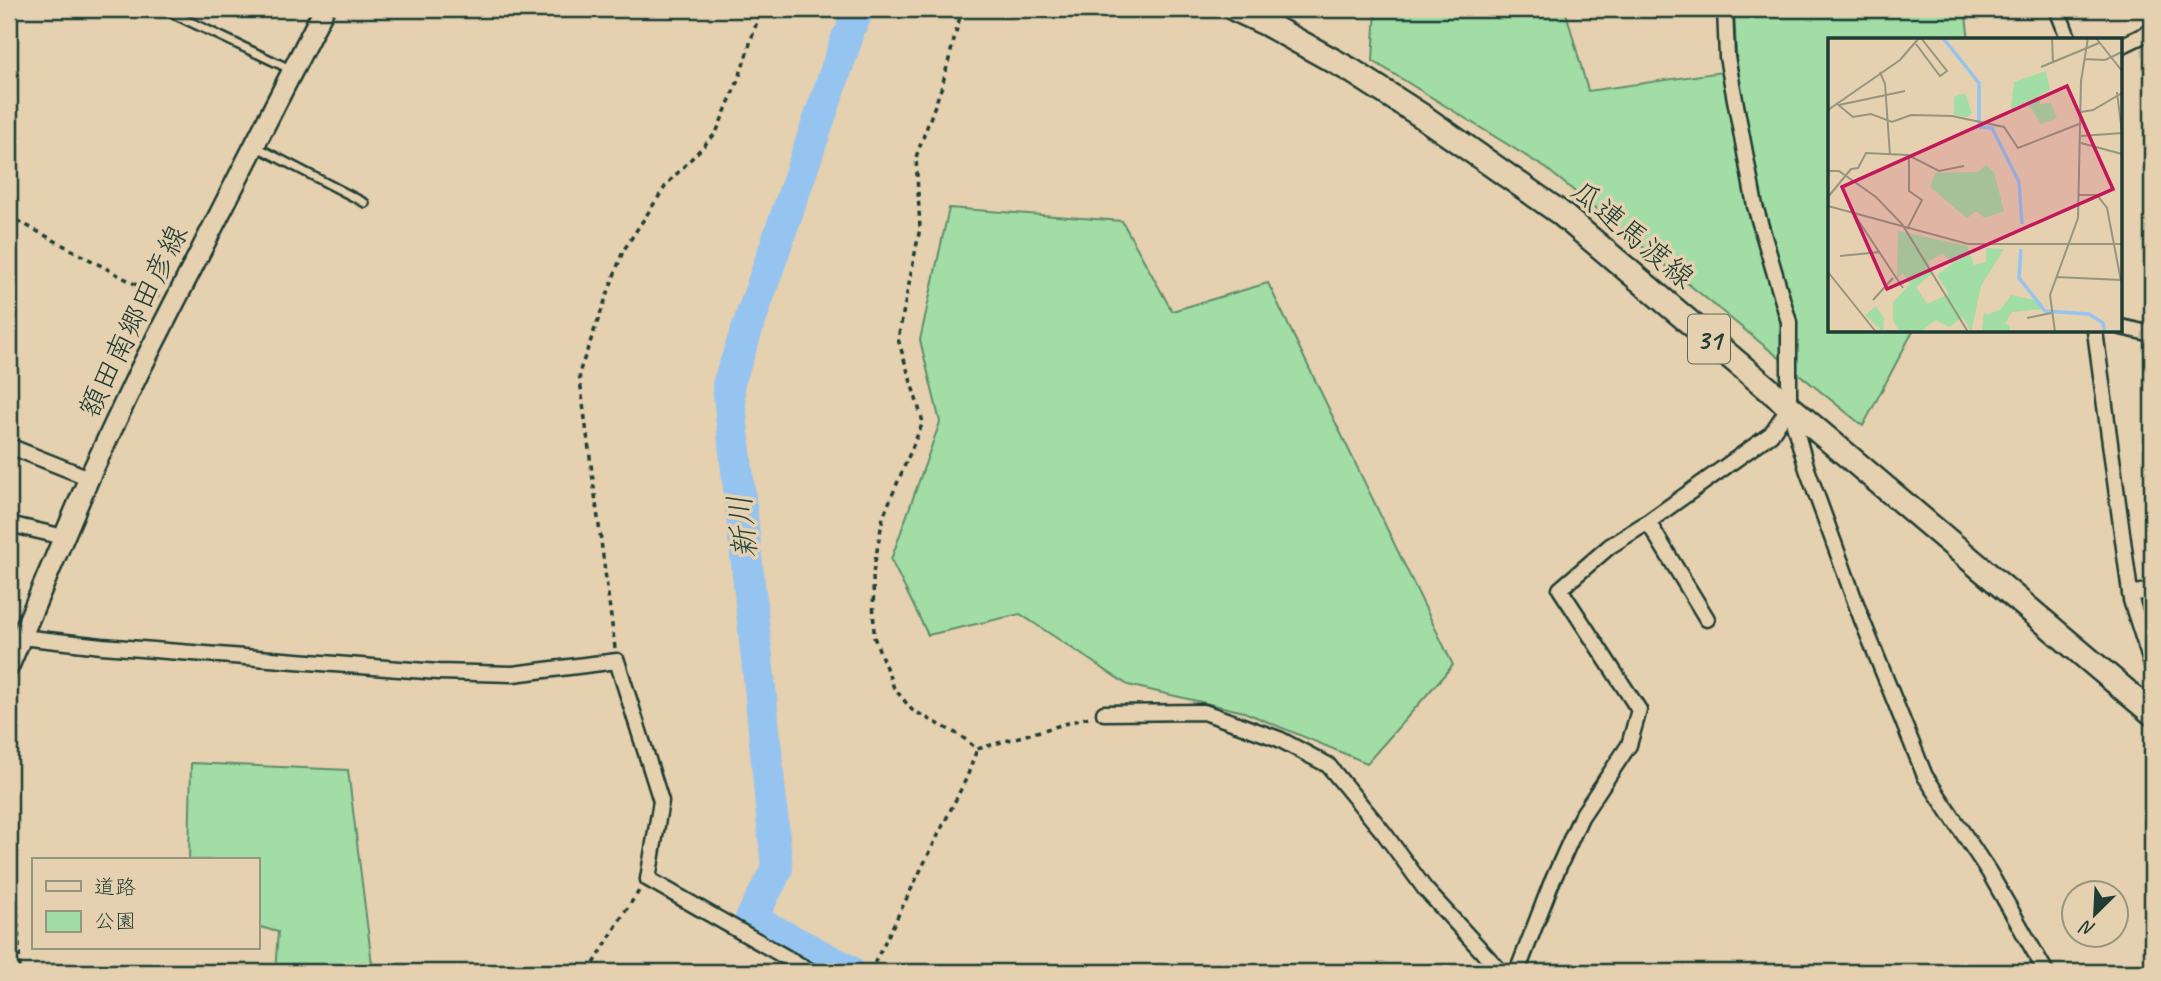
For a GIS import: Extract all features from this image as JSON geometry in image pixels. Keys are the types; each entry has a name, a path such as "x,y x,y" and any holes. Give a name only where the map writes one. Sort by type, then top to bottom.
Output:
{"main road":[{"name":"額田南郷田彦線","path":"9,666 89,478 324,9"},
{"name":"瓜連馬渡線","path":"1235,9 1352,71 1422,116 1559,212 2152,713"}],"street":[{"path":"1725,9 1727,57 1755,206 1789,322 1789,407 1807,468 1862,620 1925,776 1989,872 2046,972"},
{"path":"2057,9 2068,38"},
{"path":"2122,45 2152,30"},
{"path":"2122,327 2152,334"},
{"path":"2095,332 2130,594 2152,665"},
{"path":"1517,972 1551,884 1581,817 1629,745 1639,710 1560,589 1610,546 1771,434 1789,407"},
{"path":"9,446 89,478"},
{"path":"1648,522 1707,619"},
{"path":"9,524 64,537"},
{"path":"2130,594 2152,590"},
{"path":"21,637 102,646 438,672 513,674 617,661 660,802 648,878 811,972"},
{"path":"1104,713 1204,712 1279,739 1328,765 1384,833 1425,889 1501,972"}],"lane":[{"path":"163,9 293,71"},
{"path":"254,146 365,203"}],"path":[{"path":"617,661 579,373 623,251 667,184 716,133 739,78 761,9"},
{"path":"962,9 942,86 916,156 920,228 898,339 923,422 883,517 873,573 874,637 894,688 912,710 961,736 977,749"},
{"path":"9,216 174,305"},
{"path":"977,749 1104,713"},
{"path":"870,972 967,777 977,749"},
{"path":"589,972 648,878"},
{"path":"9,885 17,900 20,972"},
{"path":"919,972 932,967 983,972"}],"green space":[{"path":"1376,9 1565,9 1588,91 1737,70 1734,9 1965,9 1969,38 1828,38 1828,332 1912,332 1863,426 1547,169 1373,61"},
{"path":"949,208 1122,221 1172,311 1268,283 1453,665 1367,763 1244,712 1128,685 1020,614 928,635 891,560 940,422 920,340"},
{"path":"191,763 348,770 373,972 275,972 278,932 259,927 259,858 189,858"}],"waterway":[{"name":"新川","path":"853,22 858,9"},
{"name":"新川","path":"847,38 728,385 777,869 751,919 848,970"}]}
